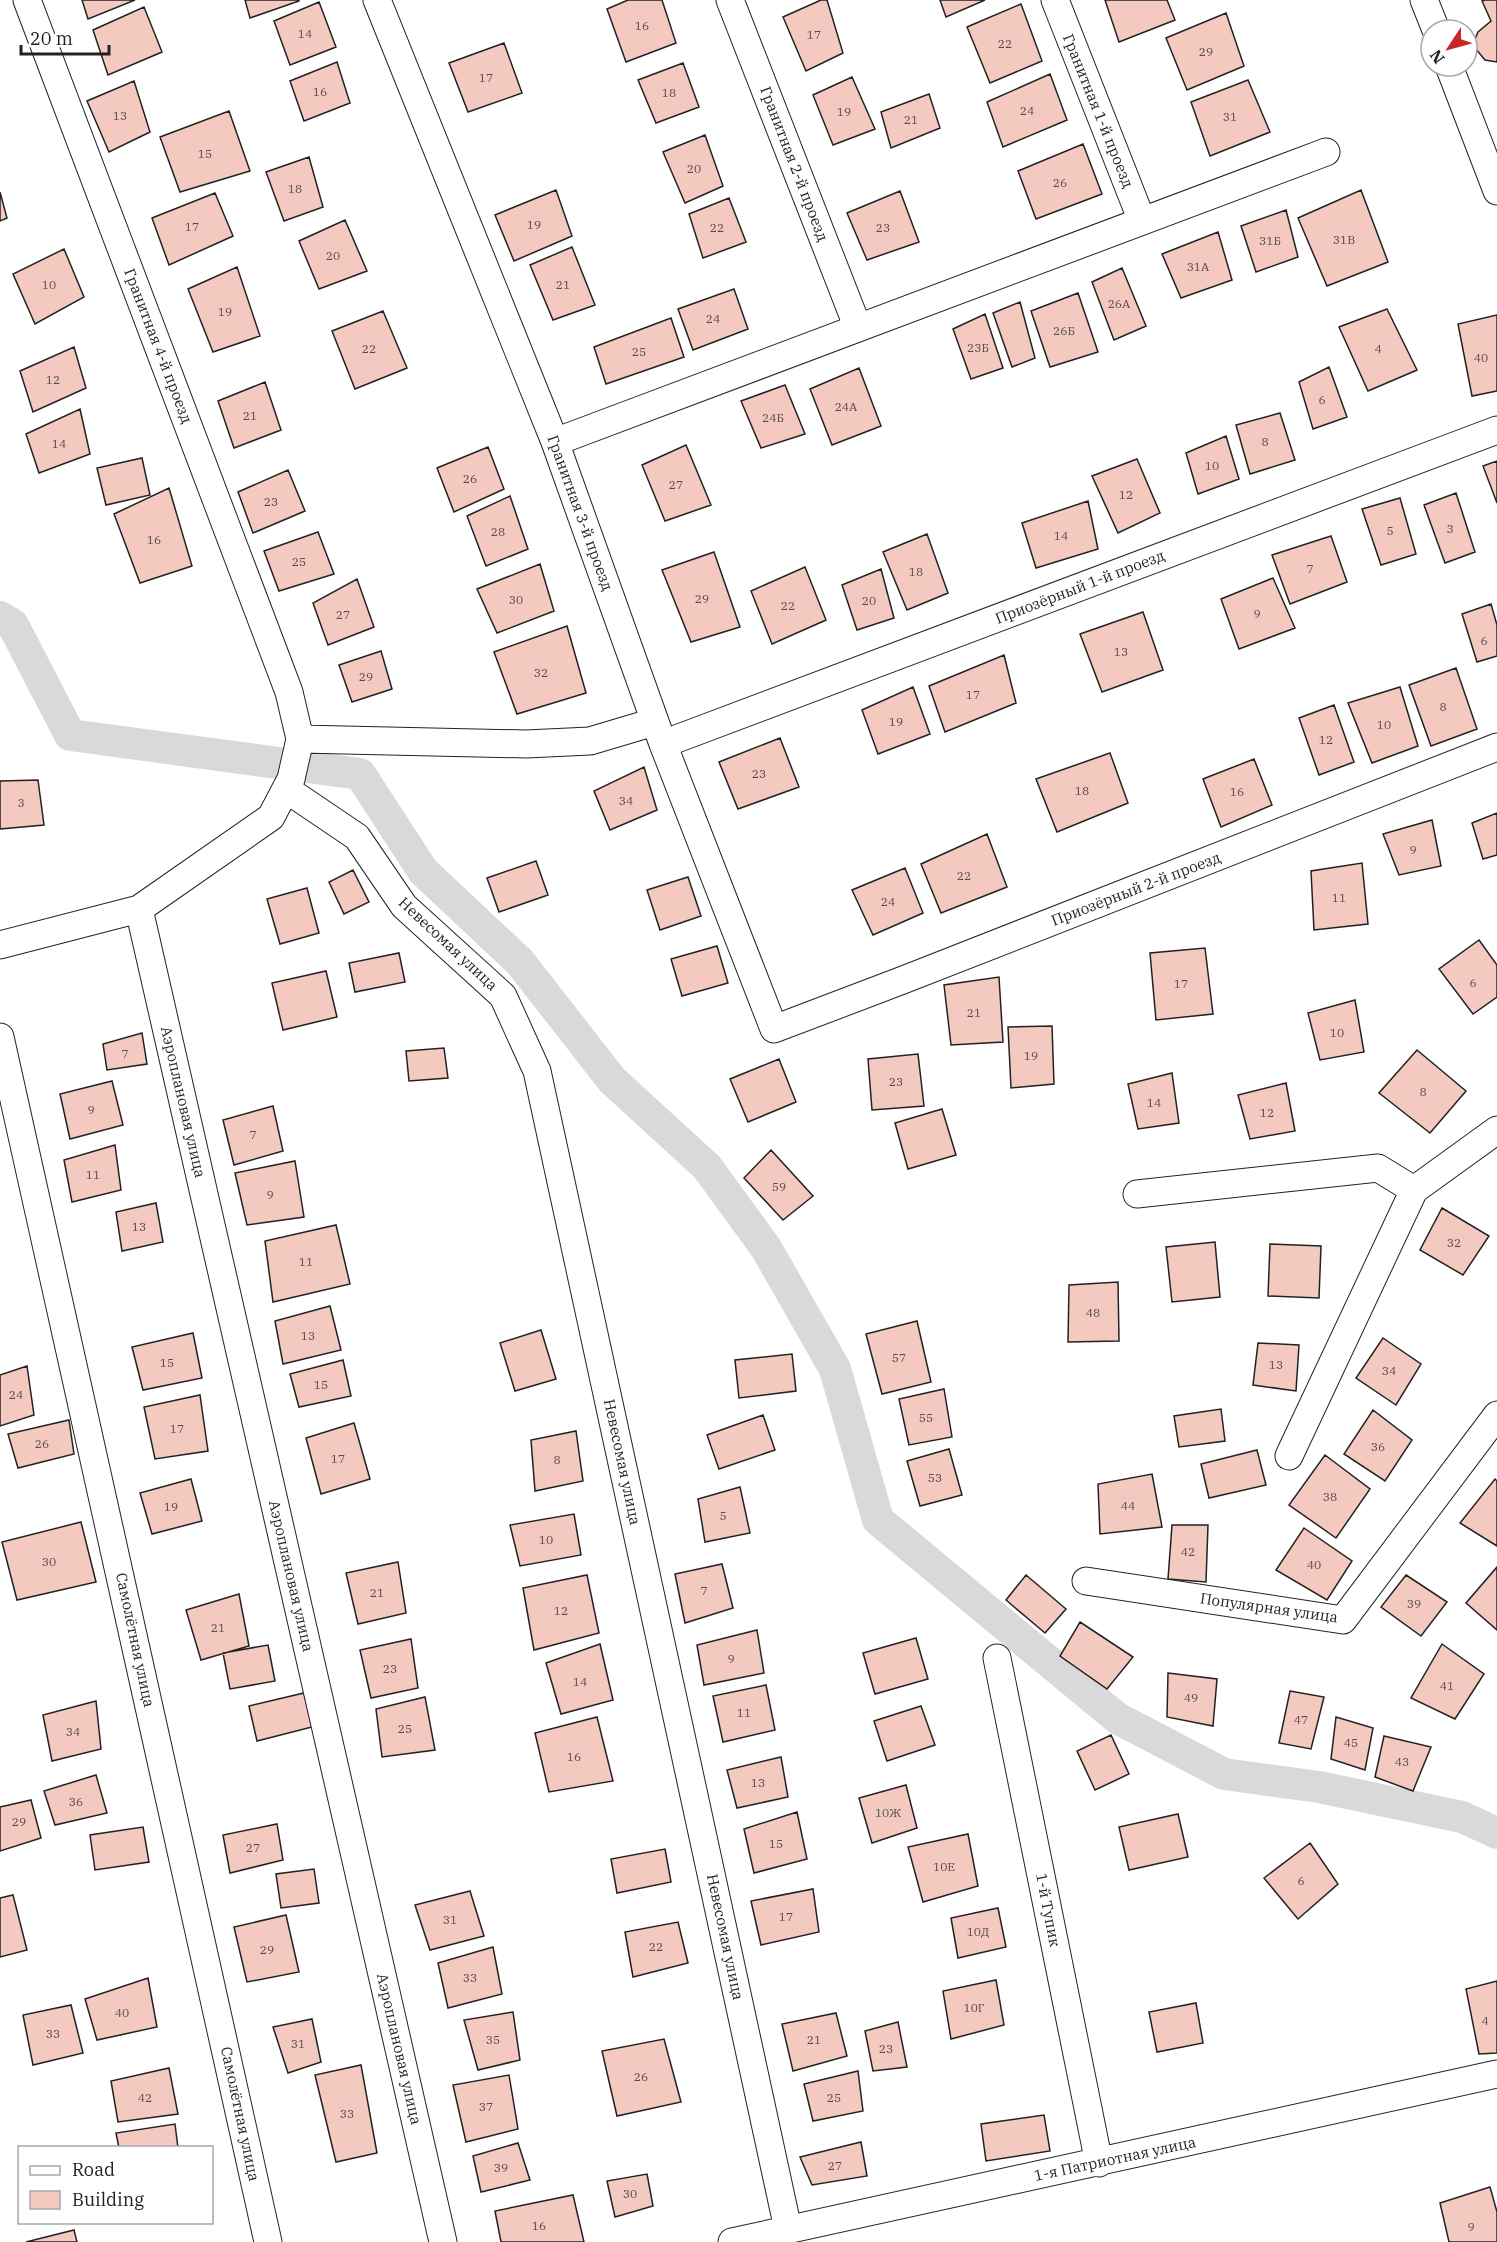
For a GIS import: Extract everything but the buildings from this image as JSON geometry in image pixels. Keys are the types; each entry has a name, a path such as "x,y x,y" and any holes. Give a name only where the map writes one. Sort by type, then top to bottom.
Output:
{"street":[{"name":"Гранитная 4-й проезд","path":"27,0 289,692 299,740"},
{"name":"Гранитная 3-й проезд","path":"377,0 555,442 658,733 774,1029"},
{"name":"Гранитная 2-й проезд","path":"730,0 858,328"},
{"name":"Гранитная 1-й проезд","path":"1054,0 1142,221"},
{"path":"1424,0 1431,18"},
{"path":"1454,78 1497,191"},
{"path":"555,442 1326,152"},
{"name":"Приозёрный 1-й проезд","path":"299,740 526,744 590,741 658,733 1497,430"},
{"path":"0,945 138,909 271,817 288,784 299,740"},
{"name":"Приозёрный 2-й проезд","path":"774,1029 1497,747"},
{"name":"Невесомая улица","path":"288,784 357,837 404,906 503,996 537,1071 788,2229"},
{"name":"Аэроплановая улица","path":"138,909 443,2242"},
{"name":"Самолётная улица","path":"0,1038 268,2242"},
{"path":"1289,1456 1414,1190 1497,1130"},
{"path":"1137,1194 1378,1168 1414,1190"},
{"name":"Популярная улица","path":"1086,1581 1343,1620 1497,1415"},
{"name":"1-й Тупик","path":"997,1658 1099,2163"},
{"name":"1-я Патриотная улица","path":"732,2242 1497,2074"}],"waterway":[{"path":"0,617 13,625 70,735 360,774 423,871 520,962 612,1080 707,1167 766,1248 835,1369 878,1520 1117,1718 1224,1774 1319,1787 1462,1817 1497,1833"}]}
